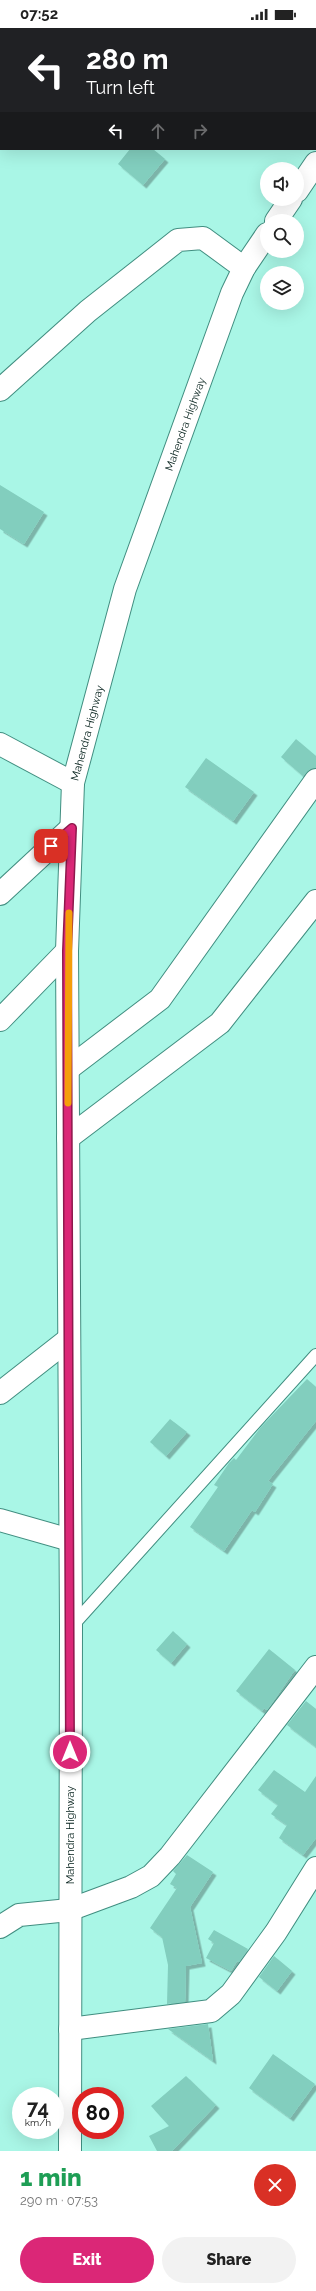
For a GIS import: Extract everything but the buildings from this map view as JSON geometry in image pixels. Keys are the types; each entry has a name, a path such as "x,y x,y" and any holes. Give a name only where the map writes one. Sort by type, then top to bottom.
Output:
{"main road":[{"path":"304,181 316,163"},
{"path":"0,390 88,311 178,240 203,238 244,268"},
{"name":"Mahendra Highway","path":"70,2151 69,1910 71,1627 67,951 73,783 125,589 232,293 244,268 260,244"},
{"path":"0,744 73,783"},
{"path":"68,1069 160,999 316,780"},
{"path":"0,894 72,828"},
{"path":"68,1138 220,1023 316,902"},
{"path":"0,1020 67,951"},
{"path":"0,1393 69,1339"},
{"path":"0,1520 70,1540"},
{"path":"0,1927 19,1915 69,1910 131,1887 151,1876 170,1856 316,1667"},
{"path":"70,2029 211,2011 232,1994 276,1932 316,1868"}],"lane":[{"path":"71,1627 316,1356"}],"slow traffic":[{"path":"68,1103 67,951 69,913"}],"route":[{"path":"51,846 72,828 67,951 71,1598 70,1752"}]}
